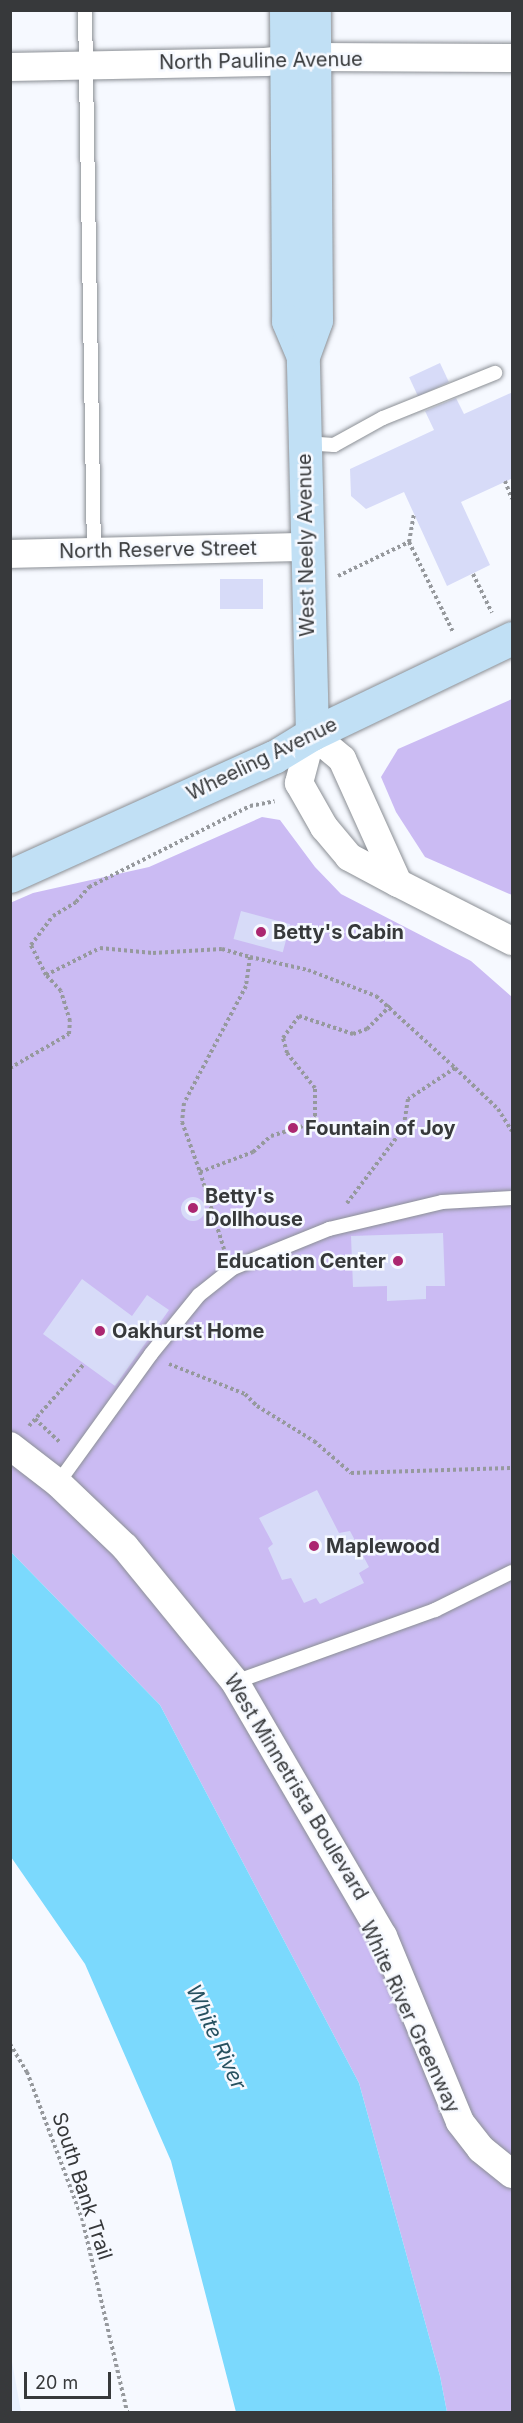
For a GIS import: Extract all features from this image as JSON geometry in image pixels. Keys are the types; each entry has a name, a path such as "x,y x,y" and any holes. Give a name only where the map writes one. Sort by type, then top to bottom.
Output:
{"street":[{"name":"West Neely Avenue","path":"286,10 300,57"},
{"name":"West Neely Avenue","path":"312,734 303,356 288,321 300,57 314,10"},
{"name":"North Pauline Avenue","path":"10,67 265,62 300,57 513,58"},
{"name":"North Reserve Street","path":"10,554 306,547"},
{"name":"Wheeling Avenue","path":"10,876 274,757 312,734 513,638"},
{"path":"398,883 342,759 312,734 299,783 324,827 349,857 398,883 513,941"},
{"name":"West Minnetrista Boulevard","path":"17,1439 58,1483 125,1547 235,1682 384,1936 460,2122 481,2149 513,2174"}],"lane":[{"path":"85,10 94,552"},
{"path":"304,443 334,446 383,418 495,373"},
{"path":"58,1483 151,1354 199,1295 233,1268 329,1229 442,1202 513,1198"},
{"path":"235,1682 435,1610 513,1572"}],"path":[{"path":"505,481 513,499"},
{"path":"414,513 409,542 453,632"},
{"path":"334,579 409,542"},
{"path":"473,574 492,613"},
{"path":"10,1068 69,1034 70,1021 61,991 46,975 31,945 53,916 76,902 89,887 250,806 274,801 282,807"},
{"path":"46,975 100,948 153,953 222,948 308,970 376,996 390,1006 498,1109 513,1131"},
{"path":"233,1268 219,1239 200,1172 182,1122 184,1103 241,996 250,957"},
{"path":"200,1172 252,1152 271,1136 306,1125 315,1116 315,1088 287,1053 283,1038 299,1016 353,1034 367,1029 390,1006"},
{"path":"329,1229 403,1129 408,1099 455,1068"},
{"path":"151,1354 191,1374 245,1394 257,1407 314,1441 351,1473 513,1468"},
{"path":"17,1439 84,1364"},
{"path":"35,1419 60,1443 81,1450"},
{"name":"South Bank Trail","path":"10,2043 27,2072 82,2218 127,2412"}],"shaded area":[{"path":"512,699 512,895 425,857 396,812 381,777 398,749"},
{"path":"262,817 280,820 315,867 341,894 471,961 512,997 512,2412 447,2412 440,2376 359,2083 160,1705 11,1552 10,903 33,893 149,867"},
{"path":"11,2356 21,2412 11,2412"}],"water":[{"name":"White River","path":"11,1552 160,1705 359,2083 440,2376 447,2412 236,2412 171,2161 85,1964 11,1857"}],"building":[{"path":"440,363 449,382 418,396 409,377"},
{"path":"513,392 513,478 461,502 490,565 447,586 404,492 366,509 351,496 350,469 434,430 425,411 456,398 464,414"},
{"path":"220,579 263,579 263,609 220,609"},
{"name":"Betty's Cabin","path":"241,911 290,924 283,952 233,939"},
{"name":"Betty's Dollhouse","path":"193,1197 202,1200 205,1209 202,1218 193,1221 184,1218 181,1209 184,1200"},
{"name":"Education Center","path":"443,1233 445,1286 426,1286 426,1299 387,1301 387,1286 353,1287 351,1236"},
{"name":"Oakhurst Home","path":"82,1279 132,1316 147,1295 169,1310 115,1386 43,1334"},
{"name":"Maplewood","path":"317,1490 339,1533 350,1531 369,1567 359,1573 364,1583 320,1604 316,1598 304,1603 291,1578 282,1580 268,1548 273,1544 259,1518"}],"place":[{"name":"Betty's Cabin","path":"261,932"},
{"name":"Fountain of Joy","path":"293,1128"},
{"name":"Betty's Dollhouse","path":"193,1208"},
{"name":"Education Center","path":"398,1261"},
{"name":"Oakhurst Home","path":"100,1331"},
{"name":"Maplewood","path":"314,1546"}]}
